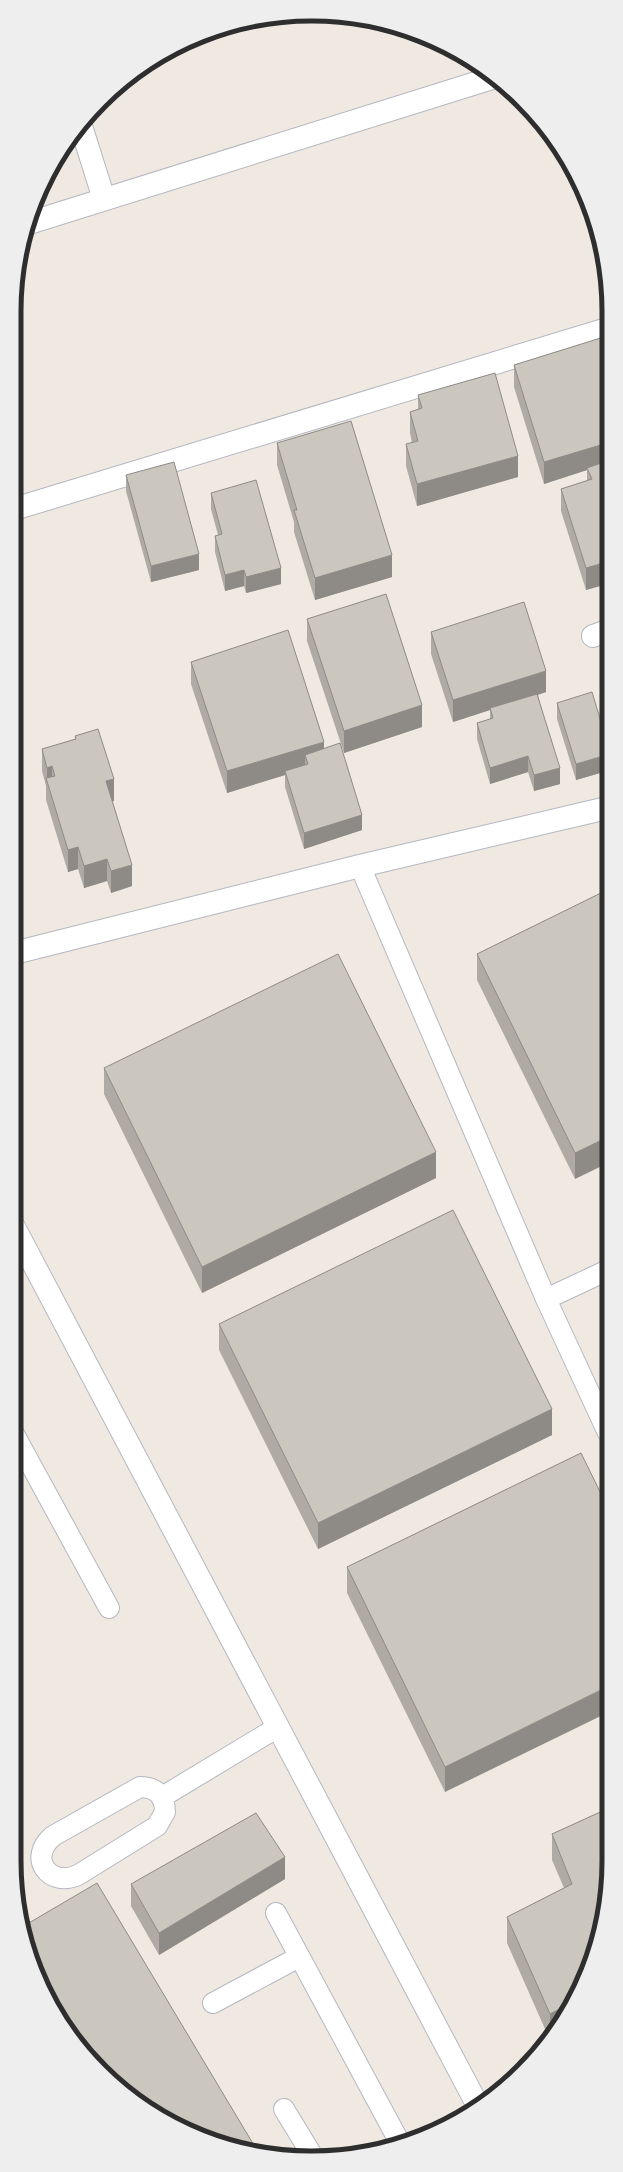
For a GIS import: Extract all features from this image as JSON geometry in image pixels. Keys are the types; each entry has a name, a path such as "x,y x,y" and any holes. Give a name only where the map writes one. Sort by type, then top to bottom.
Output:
{"street":[{"path":"35,221 486,80"},
{"path":"83,132 104,199"},
{"path":"21,507 602,331"},
{"path":"21,951 360,866 602,809"},
{"path":"21,1240 475,2100"}],"lane":[{"path":"360,866 546,1299 602,1420"},
{"path":"546,1299 602,1273"},
{"path":"21,1447 109,1608"},
{"path":"162,1797 278,1727"},
{"path":"140,1787 149,1787 162,1797 165,1812 157,1826 78,1875 70,1879 60,1879 50,1875 44,1868 41,1859 42,1850 46,1842 53,1836 140,1787"},
{"path":"276,1913 397,2138"},
{"path":"213,2003 299,1957"},
{"path":"284,2109 309,2151"}],"building":[{"path":"602,338 602,445 544,462 514,365"},
{"path":"495,373 518,456 417,484 406,444 418,441 410,412 422,408 418,395"},
{"path":"351,421 392,555 315,578 294,510 297,510 277,443"},
{"path":"174,462 199,554 151,566 126,475"},
{"path":"602,463 602,563 586,568 561,489 592,479 587,468"},
{"path":"256,480 281,568 246,577 244,570 225,575 215,536 222,534 211,493"},
{"path":"386,594 422,705 344,731 307,619"},
{"path":"524,602 546,671 453,700 431,632"},
{"path":"288,630 324,742 227,771 191,662"},
{"path":"592,692 602,725 602,756 576,764 557,703"},
{"path":"537,694 560,768 534,775 528,756 490,768 477,723 493,718 490,708"},
{"path":"98,729 114,779 106,781 132,865 111,871 107,859 84,866 78,847 68,850 46,778 55,776 52,766 47,768 42,749 76,739 75,736"},
{"path":"340,743 362,815 304,833 285,771 308,764 305,755"},
{"path":"602,892 602,1140 575,1153 477,954"},
{"path":"338,954 436,1152 202,1267 104,1068"},
{"path":"453,1210 552,1409 318,1523 219,1324"},
{"path":"581,1453 602,1496 602,1689 445,1767 347,1567"},
{"path":"602,1811 600,1898 592,1936 580,1972 563,2006 550,2014 507,1917 572,1884 552,1834"},
{"path":"256,1813 285,1857 159,1933 131,1884"},
{"path":"97,1883 254,2145 218,2136 166,2112 135,2091 106,2066 81,2037 60,2006 36,1954 28,1923"}]}
